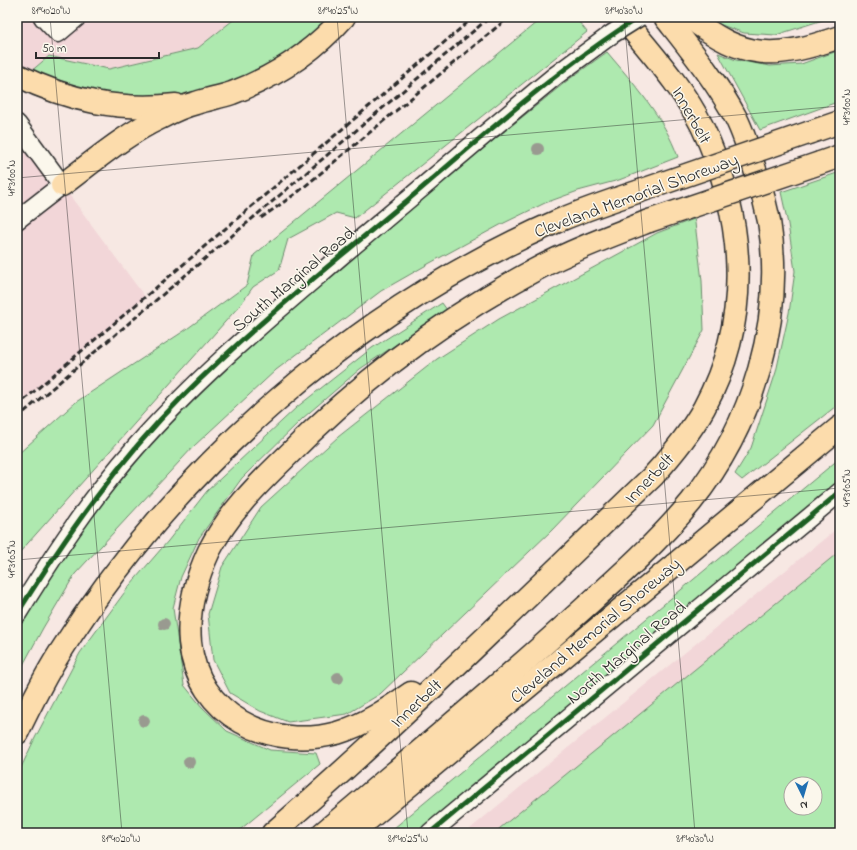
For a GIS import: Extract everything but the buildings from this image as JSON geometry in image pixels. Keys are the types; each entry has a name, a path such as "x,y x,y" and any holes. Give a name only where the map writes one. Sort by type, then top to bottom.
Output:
{"highway":[{"path":"62,185 135,131 160,117 195,103 247,87 284,68 318,43 344,17"},
{"name":"Innerbelt","path":"273,833 345,769 653,476 672,455 689,432 704,408 716,381 726,353 733,325 737,294 738,267 736,237 731,209 723,180 701,126 685,98 669,75 622,17"},
{"name":"Innerbelt","path":"324,833 528,659 648,548 691,502 726,451 739,425 761,364 767,338 771,308 772,278 769,222 754,166 737,121 711,77 665,17"},
{"path":"689,17 724,41 737,47 757,51 790,51 840,37"},
{"path":"17,75 40,87 69,97 108,105 136,107 195,103"},
{"name":"Cleveland Memorial Shoreway","path":"17,733 58,655 108,584 162,516 216,457 296,384 365,331 482,258 562,220 640,191 840,122"},
{"path":"478,644 400,701 367,721 336,733 302,737 284,737 251,728 224,710 215,700 206,688 193,659 189,625 195,589 210,549 236,510 262,480 338,407 408,352 484,300 534,271 562,257 649,221 830,159"},
{"name":"Cleveland Memorial Shoreway","path":"352,833 840,427"}],"street":[{"path":"43,17 58,34 77,17"},
{"name":"South Marginal Road","path":"17,614 54,555 87,508 135,448 182,397 233,348 555,76 607,38 639,17"},
{"path":"17,124 62,185 17,220"},
{"name":"North Marginal Road","path":"430,833 840,492"}],"shaded area":[{"path":"17,17 237,17 198,48 109,69 49,56 23,78 17,75"},
{"path":"17,124 145,297 17,406"},
{"path":"840,526 840,833 465,833 547,765"}],"green space":[{"path":"237,17 344,17 302,56 164,106 23,78 49,56 109,69 198,48"},
{"path":"543,17 575,17 587,32 355,218 336,213 288,239 279,270 253,287 241,304 20,552 17,550 17,455 76,402 184,331 247,285 254,255"},
{"path":"707,17 832,17 776,35 744,33 710,21"},
{"path":"840,50 840,101 760,130 718,53 736,60 770,66 801,64"},
{"path":"607,52 638,89 657,115 672,142 678,157 619,180 578,191 545,203 502,224 381,291 276,370 194,446 75,574 17,676 17,631 53,573 75,538 103,502 184,408 226,366 474,156 568,80"},
{"path":"840,172 840,403 742,480 735,474 751,448 776,372 789,313 795,271 788,224 781,192"},
{"path":"694,219 702,281 704,330 653,425 551,531 380,694 347,714 288,722 260,711 230,693 213,660 208,614 222,567 261,507 338,437 437,359 499,319 657,233"},
{"path":"442,303 447,310 360,369 303,418 242,478 199,538 181,577 173,608 184,685 202,707 227,731 270,750 316,753 320,764 236,833 17,833 17,776 35,738 80,653 130,585 168,541 207,491 297,407 372,348"},
{"path":"840,458 840,482 831,490 581,695 416,833 388,833"},
{"path":"840,551 840,833 494,833"}],"railway":[{"path":"17,406 474,17"},
{"path":"17,418 490,17"},
{"path":"261,218 298,192 509,17"}],"cycle path":[{"path":"17,614 54,556 115,473 159,421 209,370 291,297 518,106 577,60 639,17"},
{"path":"430,833 840,492"}]}
